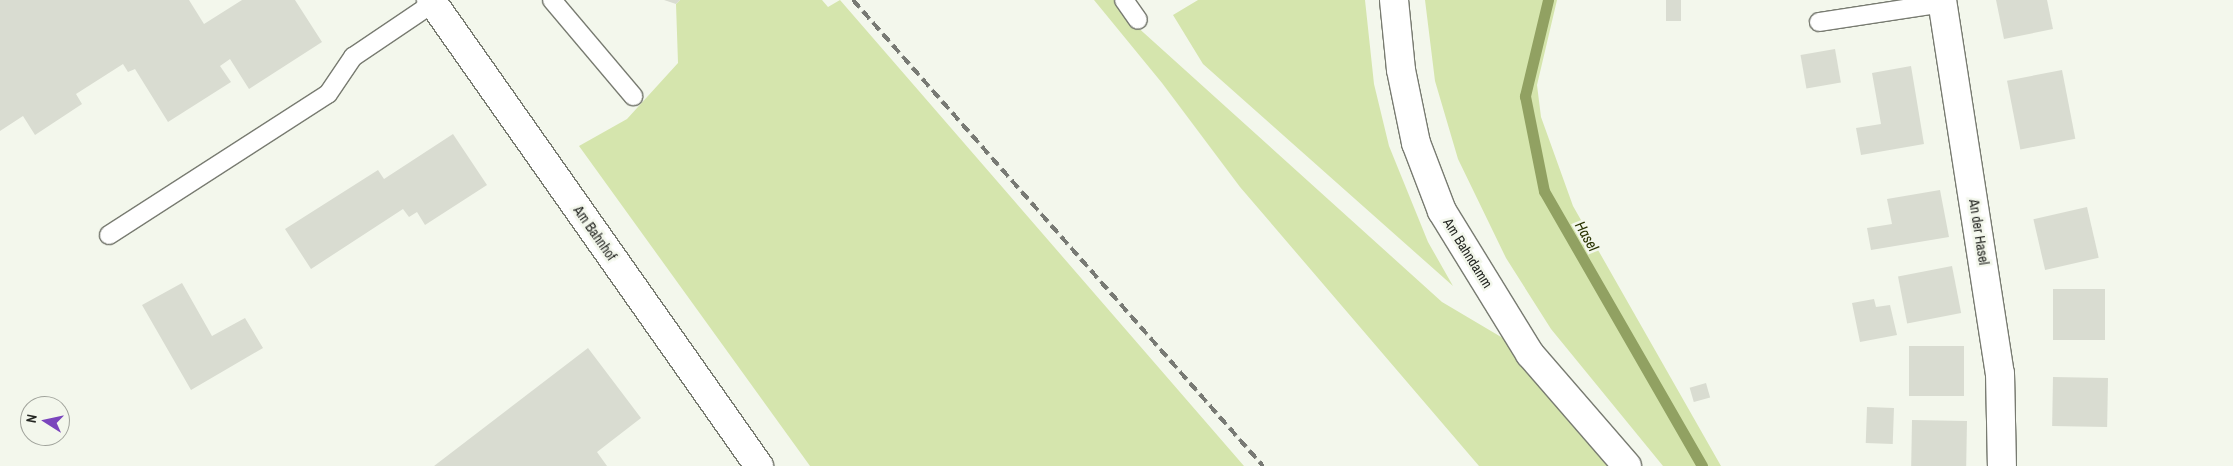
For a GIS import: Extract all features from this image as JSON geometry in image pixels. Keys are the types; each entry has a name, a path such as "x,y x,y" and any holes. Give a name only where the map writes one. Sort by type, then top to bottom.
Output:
{"street":[{"name":"Am Bahndamm","path":"1394,0 1401,70 1416,144 1442,212 1530,354 1627,466"},
{"name":"Am Bahnhof","path":"432,1 759,466"},
{"name":"An der Hasel","path":"1943,2 2000,373 2002,466"}],"lane":[{"path":"552,0 633,96"},
{"path":"1124,0 1138,20"},
{"path":"110,235 328,94 353,57 432,1"},
{"path":"1819,22 1943,2"}],"green space":[{"path":"680,0 822,0 828,7 840,0 1244,466 810,466 579,146 627,119 678,63 676,4"},
{"path":"1094,0 1116,0 1134,24 1442,302 1530,354 1627,466 1479,466 1240,187 1162,83"},
{"path":"1198,0 1365,0 1374,84 1389,146 1428,242 1453,286 1203,64 1173,15"},
{"path":"1425,0 1557,0 1537,85 1541,117 1573,206 1721,466 1663,466 1551,329 1506,258 1458,159 1435,81"}],"building":[{"path":"0,0 189,0 204,24 242,0 295,0 322,42 249,89 230,59 220,66 231,82 168,122 135,69 128,72 123,64 76,94 82,104 35,135 23,116 0,131"},
{"path":"664,0 680,0 676,4"},
{"path":"1666,0 1681,0 1681,21 1666,21"},
{"path":"1996,0 2047,0 2053,29 2004,39"},
{"path":"1835,49 1841,82 1806,89 1801,55"},
{"path":"1911,66 1924,144 1861,155 1856,128 1881,124 1872,73"},
{"path":"2062,70 2075,139 2020,149 2007,81"},
{"path":"453,134 487,185 425,225 417,212 409,217 403,209 311,269 285,229 378,170 384,179"},
{"path":"1940,190 1949,237 1871,250 1867,228 1892,224 1887,199"},
{"path":"2087,207 2099,258 2045,270 2033,219"},
{"path":"1952,266 1961,313 1907,324 1898,276"},
{"path":"182,283 212,336 245,318 263,348 191,390 142,305"},
{"path":"2053,289 2105,289 2105,340 2053,340"},
{"path":"1874,299 1876,307 1890,305 1897,335 1860,342 1852,303"},
{"path":"1909,346 1964,346 1964,396 1909,396"},
{"path":"588,348 641,418 597,452 607,466 434,466"},
{"path":"2053,377 2108,378 2107,427 2052,426"},
{"path":"1706,383 1710,397 1694,402 1690,388"},
{"path":"1867,407 1894,408 1893,444 1866,443"},
{"path":"1912,420 1967,421 1966,466 1911,466"}],"waterway":[{"name":"Hasel","path":"1548,0 1525,96 1544,191 1702,466"}],"railway":[{"path":"853,0 1263,466"}]}
